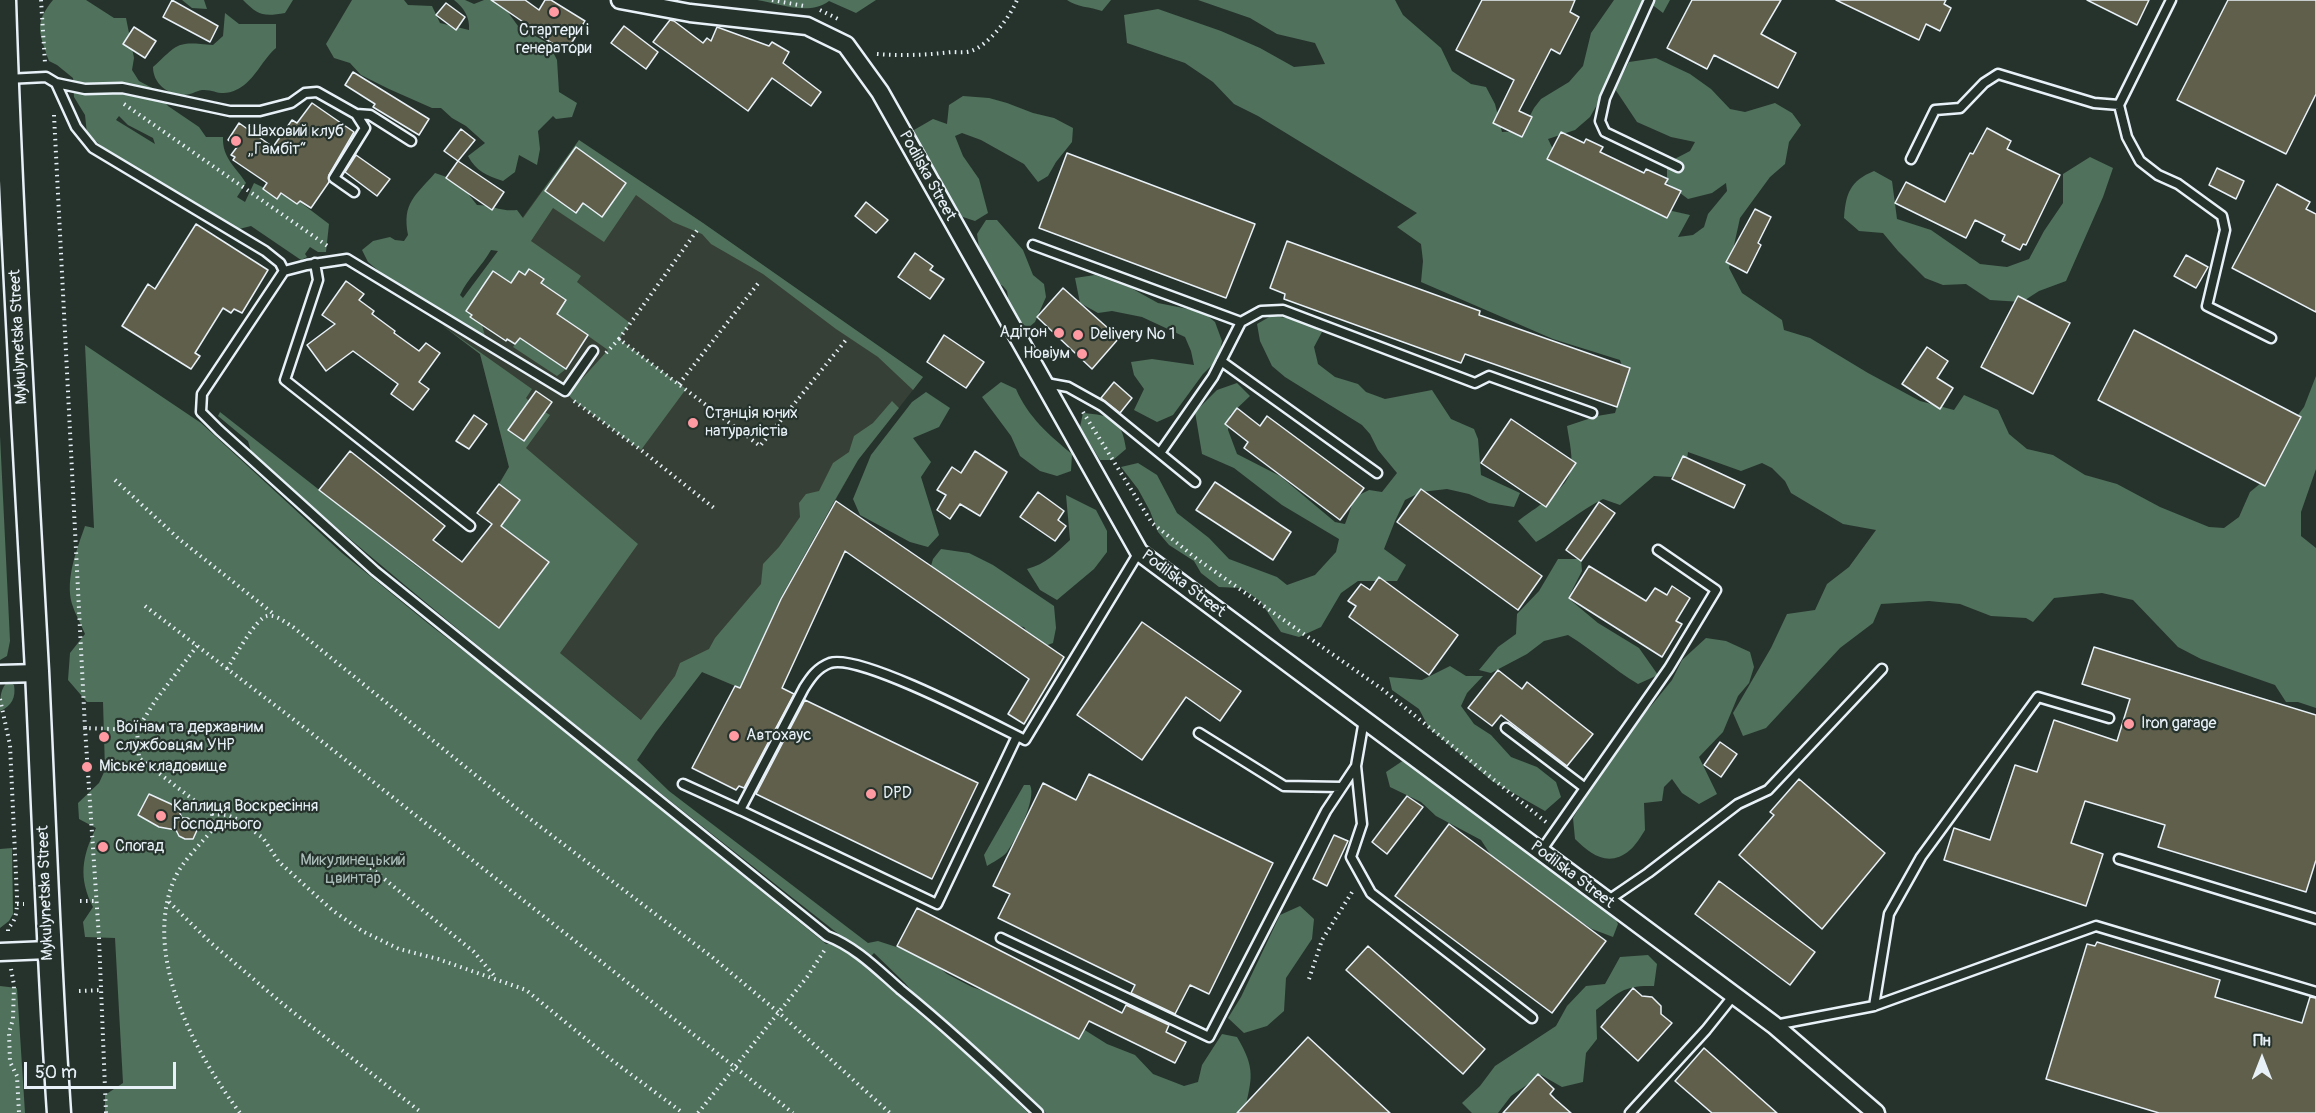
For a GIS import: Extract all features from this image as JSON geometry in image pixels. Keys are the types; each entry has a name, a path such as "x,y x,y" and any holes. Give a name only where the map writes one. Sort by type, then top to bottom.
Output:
{"main road":[{"name":"Mykulynetska Street","path":"4,0 3,79 37,673 48,950 59,1113"}],"street":[{"name":"Podilska Street","path":"620,0 690,13 807,26 846,45 880,92 1139,552 1774,1025 1876,1113"},
{"path":"0,674 37,673"},
{"path":"5,952 48,950"}],"lane":[{"path":"1649,0 1605,98 1600,121 1605,132 1678,167"},
{"path":"2171,0 2119,105 2127,137 2140,161 2158,175 2178,184 2222,216 2225,230 2207,306 2271,338"},
{"path":"1911,159 1935,110 1960,108 1984,83 1998,74 2094,103 2119,105"},
{"path":"3,79 46,77 56,83 85,89 122,88 230,111 260,111 291,103 305,93 317,92 356,114 370,115 411,141"},
{"path":"56,83 76,127 93,148 265,250 280,263 284,271"},
{"path":"354,192 334,178 365,128 356,114"},
{"path":"1033,245 1241,322"},
{"path":"593,351 565,391 347,259 315,263 284,271 202,394 201,412 302,507 375,571 827,936 844,942 970,1049 1038,1113"},
{"path":"315,263 318,280 285,380 470,526"},
{"path":"1160,453 1213,377 1241,322 1260,311 1283,310 1475,383 1489,376 1592,413"},
{"path":"1221,361 1377,473"},
{"path":"1044,383 1068,387 1102,406 1195,482"},
{"path":"1541,851 1669,669 1716,590 1658,550"},
{"path":"740,810 804,688 814,672 832,662 858,664 923,690 1024,740 1139,552"},
{"path":"1607,901 1648,873 1738,804 1768,790 1882,669"},
{"path":"1874,1006 1889,914 1921,856 2038,697 2109,718"},
{"path":"1365,720 1356,766 1362,824 1351,857 1360,874 1371,893 1532,1018"},
{"path":"1506,728 1585,788"},
{"path":"1199,733 1284,786 1341,787"},
{"path":"683,784 937,904 1017,736"},
{"path":"1001,938 1209,1036 1326,811 1356,766"},
{"path":"2119,859 2316,919"},
{"path":"1774,1025 1874,1006 2096,926 2316,992"},
{"path":"1630,1113 1706,1030 1734,995"}],"path":[{"path":"41,0 46,77 54,114 106,1113"},
{"path":"877,54 900,56 971,51 1001,27 1012,12 1017,0"},
{"path":"102,88 347,259"},
{"path":"601,358 619,339 698,229"},
{"path":"679,384 760,281"},
{"path":"619,339 760,446 846,340"},
{"path":"565,391 572,399 714,508"},
{"path":"115,480 179,539 277,617 293,627 521,812 669,923 778,1012 890,1113"},
{"path":"145,606 793,1113"},
{"path":"227,669 259,621 268,616 277,617"},
{"path":"197,646 155,701 137,730 139,758 212,814 227,815 239,820 262,838 279,862 316,896 362,931 399,949 438,959 526,990 613,1061 683,1113"},
{"path":"0,699 10,745 17,914 8,928 5,952 14,985 13,1019 9,1033 10,1062 17,1076 19,1113"},
{"path":"85,729 137,730"},
{"path":"212,814 213,829 189,856 176,878 168,901 165,949 169,973 182,1013 217,1083 240,1113"},
{"path":"366,864 474,952 497,979"},
{"path":"1310,979 1322,940 1351,895 1360,874"},
{"path":"80,901 96,901"},
{"path":"168,901 210,942 284,1005 422,1113"},
{"path":"17,904 24,904"},
{"path":"698,1113 807,976 825,950 827,936"},
{"path":"79,991 101,990"},
{"path":"14,996 20,995"}],"shaded area":[{"name":"Станція юних натуралістів","path":"579,140 703,223 923,377 858,460 780,599 740,688 702,672 656,732 511,613 549,562 501,526 499,484 509,467 480,354 443,326"}],"green space":[{"path":"53,0 86,0 114,18 126,18 134,58 132,70 139,81 156,90 168,106 199,127 206,137 223,137 227,157 246,183 237,197 245,202 254,183 275,193 292,196 329,224 326,252 318,252 310,247 305,254 307,257 301,260 251,226 235,230 103,147 87,134 85,115 74,97 73,78 49,61 43,43 40,29 47,8","holes":["119,116 128,125 153,138 155,144 116,120"]},
{"path":"182,0 204,0 207,9 192,8"},
{"path":"243,0 293,0 285,13 271,15 257,12"},
{"path":"352,0 404,0 408,5 432,6 440,23 469,30 466,13 454,0 465,0 474,4 484,0 499,0 518,26 549,44 557,60 559,92 577,103 572,117 556,119 553,116 538,131 540,149 537,165 519,155 515,172 503,181 487,175 475,166 468,156 485,143 466,126 441,108 432,108 389,89 361,75 350,63 334,58 326,44"},
{"path":"757,0 876,0 856,13 829,1 813,8 803,8"},
{"path":"1067,0 1111,0 1102,11 1079,6"},
{"path":"1198,0 1395,0 1403,15 1441,48 1452,71 1471,84 1486,87 1495,104 1502,132 1522,131 1541,99 1569,82 1583,66 1591,33 1614,0 1643,0 1630,28 1618,68 1590,117 1575,130 1548,139 1561,166 1581,167 1641,204 1690,215 1678,237 1693,235 1704,227 1708,214 1727,191 1726,183 1712,193 1688,199 1667,183 1667,163 1690,151 1695,142 1671,137 1637,122 1615,89 1629,62 1656,58 1690,74 1711,89 1730,109 1745,112 1775,103 1792,113 1801,125 1789,142 1785,164 1770,177 1740,218 1729,268 1742,293 1782,320 1784,330 1810,338 1920,401 1954,410 1964,395 1998,410 2009,434 2027,449 2053,455 2085,475 2117,484 2160,507 2209,527 2224,528 2239,517 2250,492 2272,474 2277,443 2304,407 2316,376 2316,469 2301,512 2301,536 2316,548 2316,708 2298,702 2286,702 2275,685 2201,659 2178,647 2133,600 2102,593 2054,598 2033,622 2026,618 1991,616 1960,604 1929,601 1881,604 1873,623 1840,648 1766,728 1743,736 1733,713 1771,648 1787,614 1815,610 1827,584 1849,567 1876,530 1843,524 1791,493 1785,481 1772,468 1762,463 1741,471 1688,452 1686,466 1671,477 1654,476 1620,505 1603,499 1536,542 1518,521 1547,500 1567,480 1572,462 1567,426 1597,416 1615,413 1626,377 1620,360 1553,339 1421,282 1423,261 1421,244 1397,227 1417,213 1258,116 1234,104 1213,82 1185,63 1127,43 1124,15 1158,9 1221,31 1260,48 1294,67 1325,64 1315,43 1277,34 1250,18"},
{"path":"1646,0 1670,0 1663,13"},
{"path":"225,13 239,24 276,24 276,48 254,75 238,89 227,93 202,90 186,95 172,93 162,87 155,78 153,67 179,46 192,43 213,45 223,36"},
{"path":"963,96 989,98 1007,103 1054,118 1073,128 1072,142 1048,176 1038,182 1024,164 981,140 962,133 955,136 963,156 979,179 988,213 975,221 960,216 956,211 939,175 918,145 914,130 933,119 947,124 949,105"},
{"path":"579,140 703,223 923,377 913,390 878,357 836,329 763,274 711,244 702,234 673,222 636,195 604,242 553,208 531,241 581,276 577,282 630,323 619,339 686,389 641,450 572,399 565,391 572,390 608,350 557,314 566,300 541,283 544,279 529,269 525,275 511,283 493,271 469,306 481,321 486,340 483,345 457,329 444,312 405,299 392,282 368,262 362,250 373,241 390,237 404,241 408,235 409,207 416,194 435,173 458,181 477,205 517,210 523,218","holes":["576,147 626,183 602,217 583,203 576,213 561,202","491,250 498,251 463,298 460,295 463,289"]},
{"path":"2090,157 2113,168 2103,197 2066,281 2039,291 2022,302 1990,300 1966,284 1943,285 1925,278 1883,233 1859,231 1844,218 1848,195 1854,184 1874,171 1892,181 1897,219 1931,230 1980,264 2007,267 2029,259 2063,203 2063,174"},
{"path":"986,220 997,220 1023,250 1033,275 1044,284 1046,297 1035,322 1028,328 1017,320 1009,303 1007,291 992,280 979,248 977,234"},
{"path":"1095,275 1131,288 1158,303 1203,312 1215,322 1222,341 1218,359 1203,374 1173,415 1157,422 1134,410 1144,389 1134,375 1131,362 1152,359 1194,365 1185,337 1142,317 1112,311 1098,313 1080,303 1075,278"},
{"path":"1271,316 1296,319 1322,332 1314,347 1318,364 1335,377 1358,384 1366,392 1385,399 1432,390 1451,419 1474,429 1478,439 1481,475 1520,493 1514,507 1489,503 1469,494 1447,489 1421,492 1405,500 1384,549 1406,565 1397,581 1358,581 1341,593 1321,627 1299,637 1281,632 1260,601 1241,588 1219,587 1201,573 1194,561 1169,545 1158,532 1138,489 1121,467 1138,463 1157,475 1177,513 1209,538 1229,559 1277,577 1287,585 1315,575 1336,552 1339,539 1282,505 1234,468 1202,454 1195,412 1217,390 1237,383 1250,396 1230,415 1228,430 1237,454 1280,476 1335,522 1345,524 1355,497 1369,490 1382,492 1397,473 1378,450 1370,434 1362,425 1285,377 1272,366 1260,341 1257,324"},
{"path":"443,326 532,389 526,398 529,401 508,430 524,441 545,412 550,415 526,448 638,544 560,653 641,720 675,676 680,663 709,649 715,638 761,584 763,564 779,547 800,517 799,503 806,494 819,491 833,463 849,452 854,436 873,423 892,401 899,408 858,460 835,500 780,599 740,688 702,672 637,760 669,791 868,943 878,941 924,956 947,974 972,987 1072,1022 1107,1044 1135,1055 1153,1074 1184,1086 1198,1082 1202,1065 1222,1034 1237,1037 1247,1057 1251,1074 1244,1113 1046,1113 926,1008 905,983 874,953 869,958 480,647 252,455 248,441 218,416 220,412 499,628 549,562 501,526 499,484 509,467 480,354"},
{"path":"520,338 566,369 557,376 513,347"},
{"name":"Микулинецький цвинтар","path":"85,345 201,423 342,553 430,625 565,729 632,786 639,783 674,817 675,821 826,944 838,944 980,1066 1028,1113 105,1113 105,1095 123,1083 115,938 85,937 83,922 93,907 85,886 84,867 96,828 79,819 78,803 99,783 105,770 103,702 87,702 68,680 70,653 85,634 72,604 71,574 85,526 94,528"},
{"path":"1001,382 1016,389 1033,417 1072,454 1071,471 1057,476 1040,471 1020,456 1011,436 982,397"},
{"path":"926,392 950,408 939,427 913,438 931,462 921,477 939,535 928,547 910,542 860,515 853,499 871,455 912,402"},
{"path":"1083,413 1101,415 1114,420 1122,431 1126,449 1113,460 1100,460 1080,427"},
{"path":"0,436 10,641 7,656 0,660"},
{"path":"1066,495 1096,510 1107,531 1107,552 1094,569 1057,600 1040,590 1027,569 1045,561 1070,540"},
{"path":"941,549 969,553 993,565 1054,606 1056,628 1053,643 1037,649 1024,627 1003,624 928,576 933,559"},
{"path":"1558,559 1581,559 1582,571 1568,598 1598,623 1639,648 1658,675 1638,684 1568,635 1544,641 1527,654 1491,673 1479,670 1498,647 1516,634 1517,614 1539,591"},
{"path":"1706,638 1726,641 1750,652 1754,667 1749,683 1738,696 1723,732 1699,757 1717,794 1699,804 1682,793 1672,779 1664,787 1662,801 1644,803 1645,830 1632,848 1615,858 1608,859 1594,854 1575,839 1573,818 1625,732 1651,706 1672,680 1682,660"},
{"path":"1450,666 1466,676 1483,676 1467,693 1461,706 1474,724 1491,735 1511,757 1537,767 1556,782 1561,797 1545,811 1492,781 1429,728 1419,709 1392,690 1389,677 1422,680"},
{"path":"9,681 14,685 14,697 8,707 0,711 2,690"},
{"path":"1404,760 1429,763 1454,789 1492,804 1521,823 1532,840 1540,864 1605,899 1618,924 1613,937 1592,929 1542,897 1494,860 1481,840 1436,816 1421,802 1390,787 1386,772"},
{"path":"1024,785 1030,785 1031,800 1020,829 1007,852 987,866 984,855"},
{"path":"12,848 13,914 9,921 0,928 0,849"},
{"path":"1300,906 1314,919 1312,939 1286,978 1284,1011 1267,1026 1244,1033 1228,1018 1241,997 1280,915"},
{"path":"1648,955 1657,964 1654,986 1629,988 1596,1010 1597,1039 1586,1053 1583,1082 1562,1087 1541,1075 1511,1096 1498,1113 1472,1113 1462,1103 1480,1086 1495,1066 1556,1026 1567,1006 1586,986 1605,984 1620,957"},
{"path":"0,986 17,988 25,1113 0,1113"}],"building":[{"path":"172,0 218,26 210,42 163,17"},
{"path":"491,0 525,0 539,10 545,0 551,0 585,21 566,52 528,28 529,26"},
{"path":"1482,0 1575,0 1570,12 1579,17 1560,54 1551,49 1519,111 1532,117 1522,137 1493,123 1514,80 1456,50"},
{"path":"1692,0 1781,0 1761,34 1796,53 1778,88 1714,55 1707,69 1667,48"},
{"path":"1836,0 1946,0 1944,4 1951,8 1940,31 1926,24 1919,40"},
{"path":"2087,0 2149,0 2137,25"},
{"path":"2228,0 2316,0 2316,94 2286,154 2177,100"},
{"path":"446,3 465,17 456,30 436,15"},
{"path":"670,20 703,43 707,38 711,41 717,27 769,46 772,42 789,52 783,63 821,92 811,106 772,78 748,111 653,42"},
{"path":"624,26 658,52 646,69 611,43"},
{"path":"134,27 156,41 145,58 123,44"},
{"path":"353,72 429,119 419,135 373,107 375,104 345,85"},
{"path":"312,103 354,132 329,175 329,182 311,208 300,201 297,204 281,193 277,199 263,189 267,183 233,160 235,157 231,155 237,147 228,140 239,123 273,147 292,120 297,123"},
{"path":"1987,128 2011,141 2007,149 2060,175 2026,245 2023,244 2020,250 2002,241 2005,235 1975,220 1966,238 1895,203 1906,182 1945,202 1970,153 1973,154"},
{"path":"461,129 475,140 458,161 444,151"},
{"path":"1561,132 1584,143 1586,139 1603,147 1600,152 1644,173 1646,169 1668,179 1665,184 1681,191 1667,218 1547,159"},
{"path":"576,147 626,183 602,217 583,203 576,213 545,191"},
{"path":"1067,153 1255,224 1226,298 1039,228"},
{"path":"356,155 390,179 377,196 345,172"},
{"path":"458,161 504,192 492,210 446,178"},
{"path":"2217,168 2244,181 2236,199 2209,185"},
{"path":"2277,184 2310,202 2306,209 2316,214 2316,312 2232,268"},
{"path":"866,202 888,220 876,233 855,216"},
{"path":"1755,209 1771,217 1758,243 1761,245 1747,273 1726,262"},
{"path":"196,224 268,270 242,313 234,309 231,313 223,308 195,353 200,356 191,369 122,326 148,284 155,289"},
{"path":"1287,241 1480,311 1479,315 1630,368 1617,407 1465,354 1461,363 1284,299 1285,294 1270,288"},
{"path":"915,253 933,266 930,270 944,279 930,299 898,277"},
{"path":"2186,255 2208,267 2196,288 2174,276"},
{"path":"529,269 544,279 541,283 566,300 557,314 588,335 566,369 520,338 515,344 507,339 506,341 470,317 472,315 466,311 493,271 511,283 519,271 525,275"},
{"path":"346,281 364,294 359,300 374,311 372,314 395,331 394,333 419,351 426,343 440,353 419,382 429,389 413,410 391,394 398,384 353,351 326,371 307,345 335,324 322,315"},
{"path":"1063,288 1119,338 1092,369 1037,317"},
{"path":"2018,296 2070,323 2033,394 1981,367"},
{"path":"2134,330 2301,417 2265,486 2098,400"},
{"path":"944,335 984,362 966,388 927,362"},
{"path":"1927,347 1948,361 1937,378 1953,388 1940,409 1902,384"},
{"path":"1114,382 1132,398 1120,413 1101,398"},
{"path":"536,391 552,402 524,441 508,430"},
{"path":"1237,408 1260,426 1267,416 1364,488 1340,520 1244,448 1248,442 1225,424"},
{"path":"474,415 487,424 469,449 456,441"},
{"path":"1511,419 1576,463 1546,507 1481,463"},
{"path":"350,451 445,526 433,540 462,562 492,524 477,513 499,484 520,500 501,526 549,562 499,628 319,490"},
{"path":"975,451 1007,472 980,516 960,504 950,519 937,510 946,495 937,490 952,467 961,473"},
{"path":"1683,456 1745,485 1734,508 1672,479"},
{"path":"1215,482 1291,532 1273,560 1196,510"},
{"path":"1421,489 1542,576 1518,610 1397,522"},
{"path":"1038,492 1064,511 1058,520 1066,526 1055,541 1020,517"},
{"path":"836,501 1064,657 1024,724 1008,714 1029,679 845,551 782,688 794,694 744,788 739,786 736,790 692,768 735,686 740,688 781,599"},
{"path":"1599,502 1615,513 1581,561 1566,550"},
{"path":"1589,566 1646,601 1655,588 1667,595 1672,586 1690,598 1676,621 1682,624 1662,657 1569,598"},
{"path":"1379,577 1458,635 1429,675 1349,617 1356,606 1348,601 1361,584 1370,590"},
{"path":"1142,622 1241,691 1220,721 1186,697 1142,760 1077,715"},
{"path":"2094,647 2316,715 2316,860 2306,892 2158,847 2165,825 2085,801 2071,843 2103,854 2086,906 1944,860 1954,828 1990,840 2015,765 2037,772 2054,720 2117,741 2130,699 2082,684"},
{"path":"1498,670 1522,689 1527,682 1593,734 1567,766 1501,715 1492,726 1468,708"},
{"path":"805,700 978,783 932,879 756,794"},
{"path":"1720,742 1737,754 1721,777 1704,765"},
{"path":"1089,774 1273,863 1209,994 1190,985 1175,1014 1131,993 1135,985 998,918 1010,894 993,886 1043,783 1076,800"},
{"path":"1799,779 1885,853 1822,929 1739,855 1774,815 1770,812"},
{"name":"Каплиця Воскресіння Господнього","path":"149,794 171,804 179,811 182,818 188,818 193,822 198,828 193,839 185,839 179,836 176,830 159,827 138,815"},
{"path":"1407,796 1423,807 1387,854 1372,842"},
{"path":"1449,824 1606,941 1552,1013 1395,896"},
{"path":"1334,835 1348,841 1327,886 1313,879"},
{"path":"1719,881 1815,952 1790,985 1695,914"},
{"path":"917,908 1122,1013 1126,1005 1169,1025 1166,1032 1186,1042 1175,1063 1089,1021 1079,1039 897,946"},
{"path":"2097,942 2220,980 2215,997 2302,1023 2310,997 2316,998 2316,1113 2159,1113 2046,1079 2087,944 2095,946"},
{"path":"1368,946 1485,1049 1463,1074 1346,970"},
{"path":"1633,988 1642,996 1652,997 1661,1006 1661,1014 1672,1023 1638,1061 1601,1027"},
{"path":"1308,1037 1390,1113 1237,1113"},
{"path":"1704,1048 1777,1113 1712,1113 1675,1081"},
{"path":"1538,1074 1554,1089 1550,1094 1571,1113 1503,1113"}],"place":[{"name":"Стартери і генератори","path":"554,12"},
{"name":"Шаховий клуб „Гамбіт“","path":"236,141"},
{"name":"Адітон","path":"1059,333"},
{"name":"Delivery No 1","path":"1078,335"},
{"name":"Новіум","path":"1082,354"},
{"name":"Станція юних натуралістів","path":"693,423"},
{"name":"Iron garage","path":"2129,724"},
{"name":"Автохаус","path":"734,736"},
{"name":"Воїнам та державним службовцям УНР","path":"104,737"},
{"name":"Міське кладовище","path":"87,767"},
{"name":"DPD","path":"871,794"},
{"name":"Каплиця Воскресіння Господнього","path":"161,816"},
{"name":"Спогад","path":"103,847"}]}
